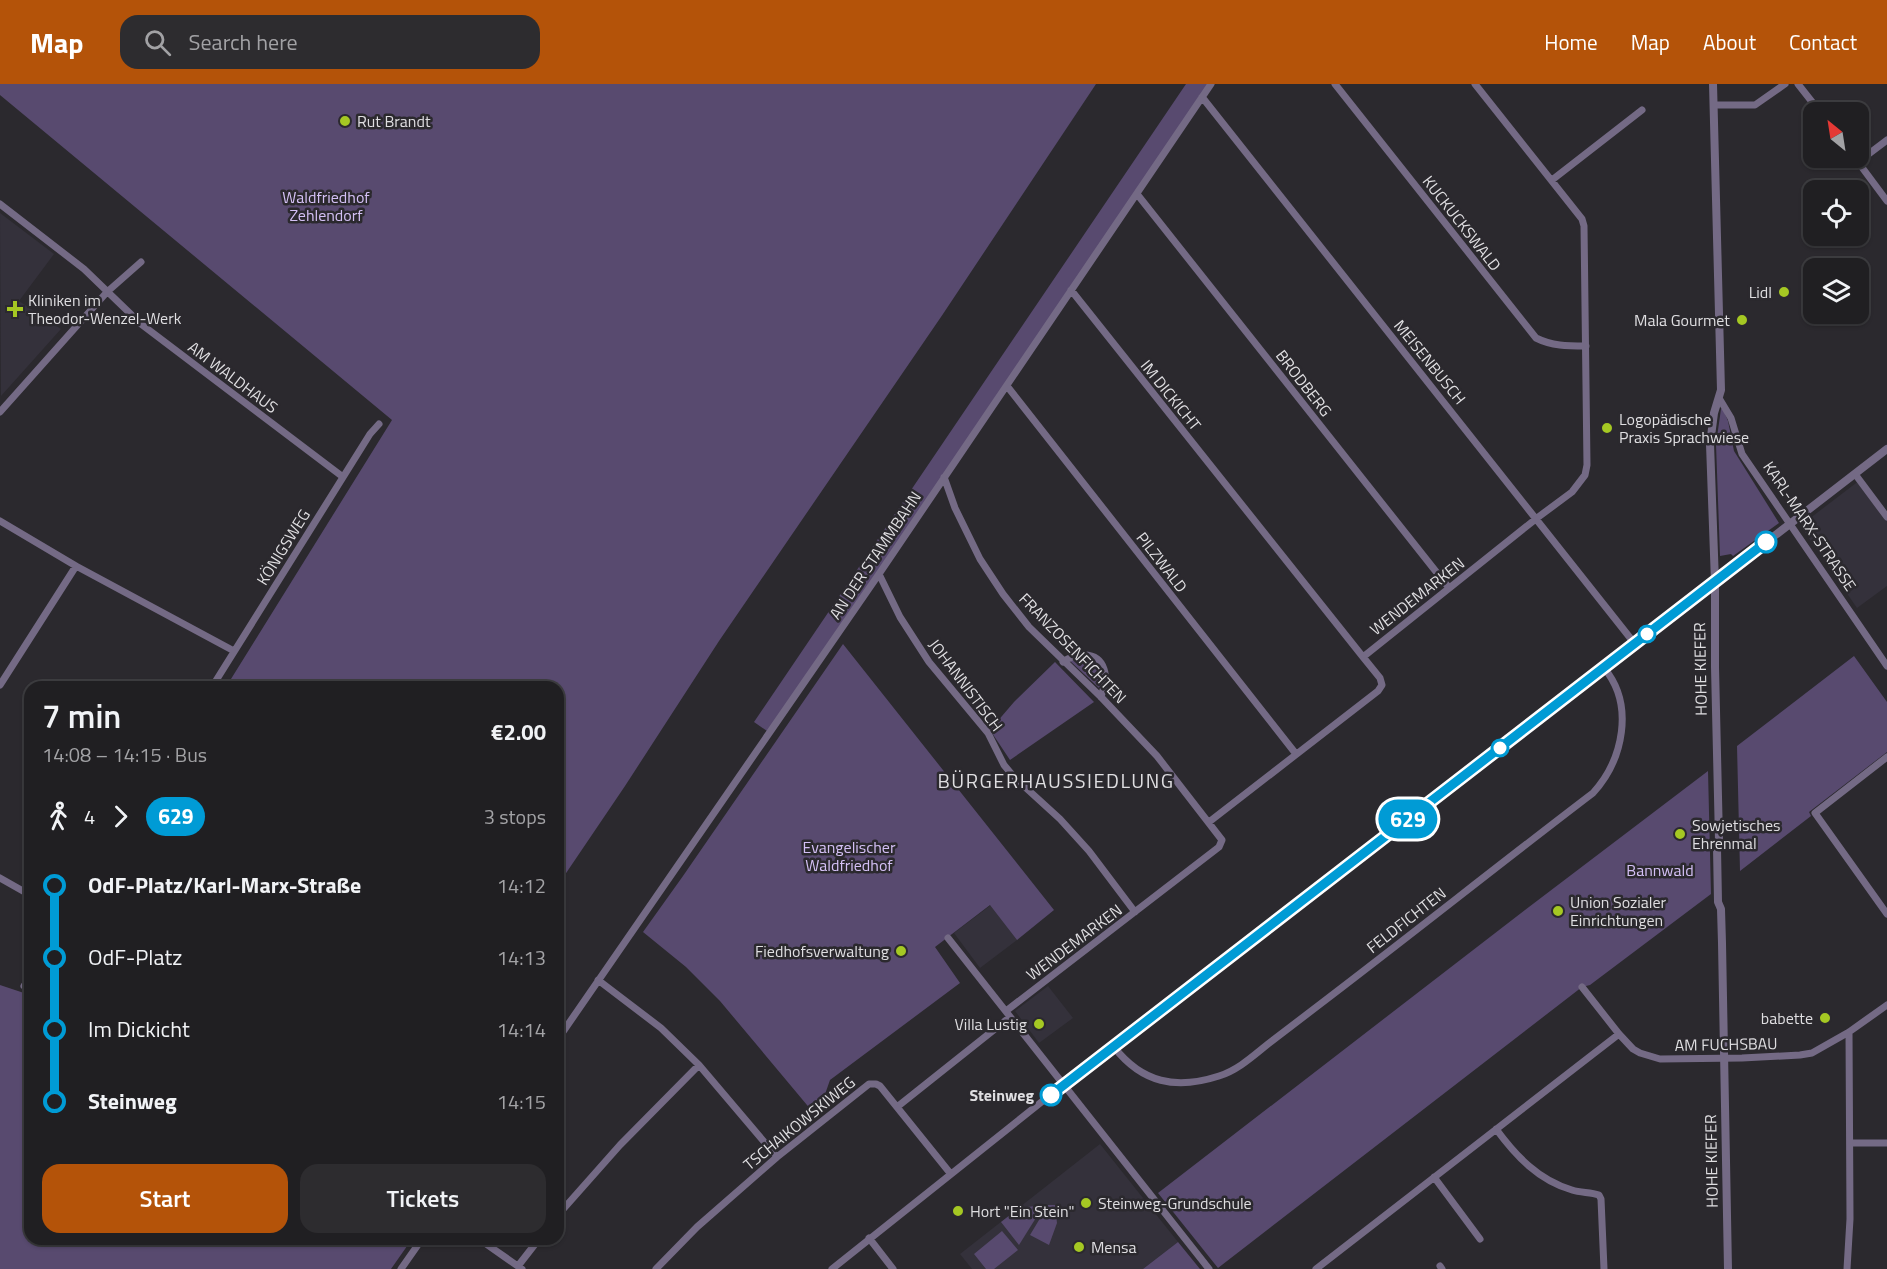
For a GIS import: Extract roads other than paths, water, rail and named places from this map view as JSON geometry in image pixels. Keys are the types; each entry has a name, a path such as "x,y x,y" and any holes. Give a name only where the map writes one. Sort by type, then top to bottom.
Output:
{"street":[{"name":"AN DER STAMMBAHN","path":"564,1030 879,574 1211,84"},
{"name":"KUCKUCKSWALD","path":"1335,84 1536,338 1549,344 1586,346"},
{"name":"KARL-MARX-STRASSE","path":"1713,84 1720,394 1731,418 1742,454 1887,666"},
{"path":"1714,105 1755,105 1785,84"},
{"path":"1798,84 1812,102"},
{"name":"WENDEMARKEN","path":"897,1107 1008,1014 1221,844 1220,835 1209,822 1378,691 1382,685 1380,678 1363,657 1572,492 1585,475 1588,458 1584,226 1582,219 1478,85"},
{"name":"MEISENBUSCH","path":"1202,98 1635,644"},
{"path":"1552,180 1641,110"},
{"path":"1869,152 1887,140"},
{"path":"1863,168 1887,201"},
{"name":"BRODBERG","path":"1137,194 1449,588"},
{"name":"AM WALDHAUS","path":"0,204 84,269 141,324 343,477"},
{"path":"0,412 107,292 141,262"},
{"name":"IM DICKICHT","path":"1071,290 1363,657"},
{"name":"PILZWALD","path":"1007,386 1296,754"},
{"name":"HOHE KIEFER","path":"1720,394 1714,413 1710,444 1719,840 1722,847 1723,878 1721,909 1728,1269"},
{"name":"KÖNIGSWEG","path":"216,681 370,434 380,424"},
{"path":"832,1269 1064,1084 1887,449"},
{"path":"1855,474 1887,517"},
{"name":"FRANZOSENFICHTEN","path":"944,477 955,508 980,559 1003,594 1029,627 1101,697 1157,756 1209,822"},
{"path":"0,521 76,566 234,651"},
{"path":"0,685 76,566"},
{"name":"JOHANNISTISCH","path":"879,574 900,616 929,662 988,733 1004,765 1060,819 1105,871 1136,912"},
{"path":"1063,662 1080,653 1096,659 1105,673 1106,682 1101,697"},
{"name":"FELDFICHTEN","path":"1114,1047 1134,1069 1152,1078 1174,1083 1210,1078 1236,1068 1346,985 1593,793 1604,780 1618,752 1622,722 1620,702 1615,686 1604,668"},
{"path":"1887,757 1815,813 1887,915"},
{"path":"0,878 24,892"},
{"path":"948,938 1209,1269"},
{"path":"598,980 661,1028 699,1065 777,1156"},
{"name":"AM FUCHSBAU","path":"1582,987 1633,1049 1660,1059 1725,1059 1812,1053 1849,1032 1887,1005"},
{"path":"1847,1269 1851,1143 1849,1032"},
{"path":"1320,1268 1619,1034"},
{"path":"564,1208 620,1145 699,1065"},
{"name":"TSCHAIKOWSKIWEG","path":"656,1269 697,1227 777,1156 869,1084 880,1086 950,1173"},
{"path":"1496,1129 1515,1155 1542,1177 1571,1190 1599,1195 1604,1269"},
{"path":"1851,1143 1887,1143"},
{"path":"1434,1178 1480,1239"},
{"path":"869,1238 893,1269"},
{"path":"401,1269 418,1245"},
{"path":"488,1245 520,1267 535,1245"}],"place":[{"name":"Rut Brandt","path":"345,121"},
{"name":"Lidl","path":"1784,292"},
{"name":"Kliniken im Theodor-Wenzel-Werk","path":"15,309"},
{"name":"Mala Gourmet","path":"1742,320"},
{"name":"Logopädische Praxis Sprachwiese","path":"1607,428"},
{"name":"Sowjetisches Ehrenmal","path":"1680,834"},
{"name":"Union Sozialer Einrichtungen","path":"1558,911"},
{"name":"Fiedhofsverwaltung","path":"901,951"},
{"name":"babette","path":"1825,1018"},
{"name":"Villa Lustig","path":"1039,1024"},
{"name":"Steinweg","path":"1051,1095"},
{"name":"Steinweg-Grundschule","path":"1086,1203"},
{"name":"Hort \"Ein Stein\"","path":"958,1211"},
{"name":"Mensa","path":"1079,1247"}],"district":[{"name":"BÜRGERHAUSSIEDLUNG","path":"1056,781"}],"park label":[{"name":"Waldfriedhof Zehlendorf","path":"326,206"},
{"name":"Evangelischer Waldfriedhof","path":"849,856"},
{"name":"Bannwald","path":"1660,870"}]}
